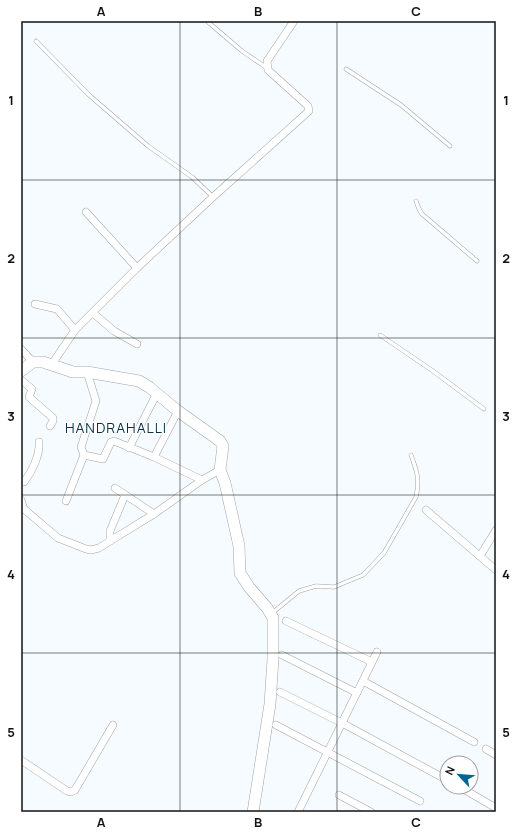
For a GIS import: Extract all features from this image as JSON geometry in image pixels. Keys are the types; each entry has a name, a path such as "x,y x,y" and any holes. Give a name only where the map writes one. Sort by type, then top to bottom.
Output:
{"street":[{"path":"52,364 75,330 137,268 309,110 308,106 267,68 267,61 294,21"},
{"path":"86,212 137,268"},
{"path":"35,304 57,309 75,330"},
{"path":"93,312 114,331 137,344"},
{"path":"21,349 33,362"},
{"path":"21,371 33,362 44,362 66,371 88,372 139,381 220,441 223,446 220,470 239,546 240,572 249,587 271,614 274,622 270,704 253,812"},
{"path":"66,501 84,455 81,447 96,401 88,372"},
{"path":"21,380 32,389 29,397 53,418 50,426"},
{"path":"130,448 157,393"},
{"path":"154,457 178,410"},
{"path":"21,482 24,482 29,474 38,452 39,442"},
{"path":"84,455 102,459 112,442 154,457 202,480"},
{"path":"21,500 24,509 58,538 86,549 99,548 154,514 202,480 220,470"},
{"path":"115,488 154,514"},
{"path":"110,541 110,531 125,495"},
{"path":"426,510 496,570"},
{"path":"480,556 496,530"},
{"path":"286,621 372,662"},
{"path":"298,812 377,652"},
{"path":"282,655 357,693"},
{"path":"363,681 474,742"},
{"path":"280,692 342,723 439,776"},
{"path":"21,760 67,791 71,792 75,790 113,724"},
{"path":"276,725 420,801"},
{"path":"486,749 496,754"},
{"path":"339,795 371,812"},
{"path":"474,795 496,808"}],"lane":[{"path":"208,22 242,51 267,68"},
{"path":"36,41 95,100 148,146 192,177 213,197"},
{"path":"346,69 401,105 450,146"},
{"path":"416,201 422,214 477,261"},
{"path":"380,336 433,371 484,409"},
{"path":"271,614 299,591 316,586 334,587 363,575 376,563 384,553 416,497 418,476 411,455"}],"district":[{"name":"HANDRAHALLI","path":"116,428"}]}
